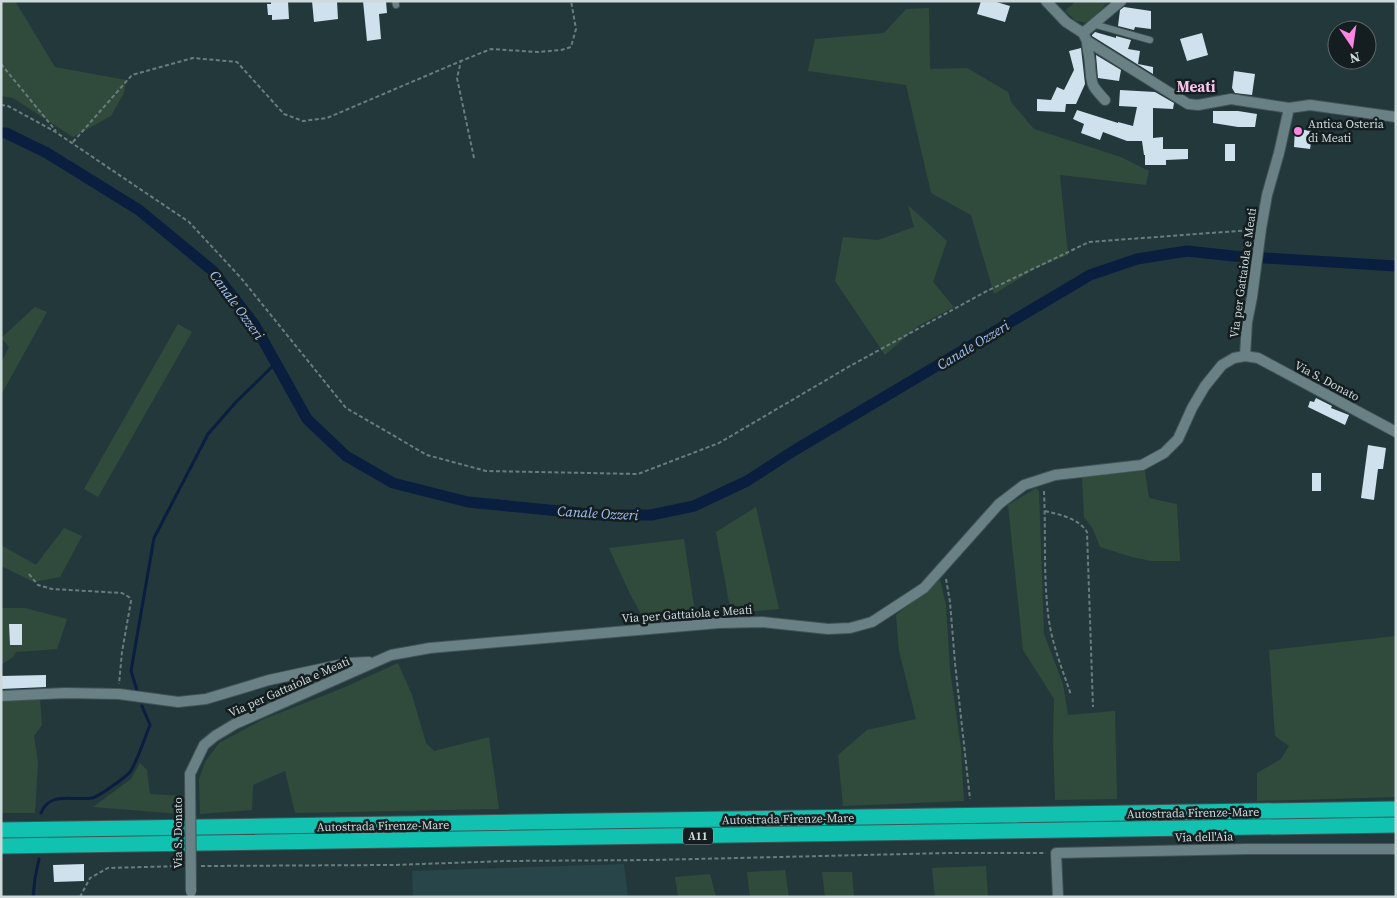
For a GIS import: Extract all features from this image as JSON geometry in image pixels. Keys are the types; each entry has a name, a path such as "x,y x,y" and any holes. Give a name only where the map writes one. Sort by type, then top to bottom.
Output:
{"highway":[{"name":"Autostrada Firenze-Mare","path":"1,830 1396,809"},
{"name":"Autostrada Firenze-Mare","path":"1,846 1396,825"}],"street":[{"path":"1046,1 1066,22 1085,37 1188,104 1198,105 1231,99 1289,108 1310,104 1396,117"},
{"path":"1105,100 1091,81 1085,37 1093,24 1121,1"},
{"name":"Via per Gattaiola e Meati","path":"190,774 204,745 235,724 391,655 430,648 719,623 762,622 828,629 850,628 872,622 924,588 999,504 1024,485 1055,475 1142,464 1164,453 1178,439 1192,408 1205,386 1222,365 1234,358 1246,356 1247,322 1261,229 1267,195 1289,108"},
{"name":"Via S. Donato","path":"1246,356 1258,358 1396,432"},
{"path":"1,696 65,693 119,694 178,702 206,699 269,680 348,663 375,662"},
{"name":"Via S. Donato","path":"190,774 190,894"},
{"name":"Via dell'Aia","path":"1056,853 1247,849 1396,849"},
{"path":"1056,853 1058,897"}],"lane":[{"path":"1093,24 1150,40"}],"path":[{"path":"72,143 132,75 193,58 238,62 284,114 303,121 327,118 491,49 538,52 561,50 571,46 576,29 571,1"},
{"path":"461,61 457,78 474,158"},
{"path":"1,64 57,133"},
{"path":"1,105 8,106 57,133 189,222 241,278 346,408 427,455 486,471 638,474 719,443 850,366 985,292 1089,242 1261,229"},
{"path":"1044,478 1046,588 1050,623 1057,653 1072,695"},
{"path":"1045,511 1063,516 1082,525 1087,532 1093,707"},
{"path":"942,567 950,602 954,663 970,799"},
{"path":"29,574 38,585 52,589 122,593 129,597 131,601 122,652 119,694"},
{"path":"200,866 663,860 948,853 1056,853"},
{"path":"80,897 90,878 108,868 191,866"}],"shaded area":[{"path":"624,864 628,897 413,897 412,871"}],"green space":[{"path":"1,1 15,1 55,67 126,80 124,93 111,116 73,137 13,98 1,96"},
{"path":"1076,1 1109,1 1088,23 1076,21 1065,11"},
{"path":"929,8 930,69 967,68 1008,92 1011,102 1034,129 1121,157 1149,171 1146,185 1060,175 1068,255 1036,268 994,294 971,215 931,193 906,85 808,71 815,39 884,33 906,9"},
{"path":"908,205 947,241 933,282 954,307 918,326 885,355 835,281 843,237 878,240 914,227"},
{"path":"35,307 47,312 1,395 1,363 9,347 1,338"},
{"path":"178,324 192,332 98,497 84,489"},
{"path":"1145,471 1149,498 1177,504 1180,561 1151,561 1100,547 1093,529 1084,517 1082,477"},
{"path":"1036,488 1039,491 1044,634 1063,684 1068,715 1115,711 1117,799 1055,800 1054,699 1023,650 1008,505"},
{"path":"756,507 779,609 731,613 716,532"},
{"path":"64,528 82,536 60,577 34,582 1,566 1,545 36,565"},
{"path":"684,539 696,619 646,623 630,594 609,548"},
{"path":"940,580 946,605 950,670 961,748 964,801 843,806 838,755 867,730 916,719 899,651 896,615"},
{"path":"1,608 25,608 67,619 57,649 16,652 13,657 1,665"},
{"path":"1396,636 1396,797 1257,801 1257,773 1281,759 1289,746 1275,736 1269,650"},
{"path":"398,663 412,695 426,743 434,751 489,737 499,809 295,813 285,771 253,785 252,810 200,814 199,779 205,762 219,743 264,719 343,688"},
{"path":"40,698 42,725 34,736 38,762 35,813 1,813 1,699"},
{"path":"140,763 147,770 150,794 182,796 181,814 93,807 131,779"},
{"path":"986,866 988,897 935,897 932,868"},
{"path":"785,870 789,897 750,897 747,872"},
{"path":"822,872 852,872 854,897 825,897"},
{"path":"710,874 716,897 678,897 675,877"}],"building":[{"path":"271,1 288,1 289,19 272,20 272,15 268,15 267,4 271,4"},
{"path":"312,1 337,1 338,19 314,22"},
{"path":"363,1 386,1 387,13 379,14 381,39 367,41"},
{"path":"981,1 993,1 1010,6 1005,22 977,14"},
{"path":"1124,7 1151,11 1151,29 1135,27 1134,30 1118,26 1120,10"},
{"path":"1095,32 1131,40 1128,49 1140,51 1138,64 1153,67 1153,74 1092,36"},
{"path":"1202,33 1208,55 1187,61 1180,39"},
{"path":"1081,48 1085,84 1076,104 1066,104 1065,112 1037,111 1037,99 1051,100 1057,87 1064,90 1074,70 1069,51"},
{"path":"1096,55 1121,70 1119,81 1098,78"},
{"path":"1234,71 1255,74 1252,95 1235,93 1232,88"},
{"path":"1120,90 1155,92 1174,103 1173,109 1153,108 1153,138 1163,137 1163,149 1188,149 1188,159 1166,160 1166,165 1145,165 1142,141 1127,141 1103,132 1100,140 1081,133 1084,124 1073,119 1077,110 1133,126 1137,107 1119,106"},
{"path":"1213,111 1238,111 1257,114 1255,127 1238,127 1213,123"},
{"path":"1295,129 1313,131 1310,149 1294,147"},
{"path":"1225,144 1235,144 1235,161 1225,161"},
{"path":"1316,398 1332,406 1331,408 1349,415 1345,425 1308,407 1310,401 1314,402"},
{"path":"1368,445 1386,448 1383,469 1378,469 1374,500 1361,498"},
{"path":"1312,473 1321,473 1321,491 1312,491"},
{"path":"9,624 22,624 22,645 10,645"},
{"path":"46,675 46,687 1,689 1,676"},
{"path":"84,864 84,881 54,882 53,865"}],"waterway":[{"name":"Canale Ozzeri","path":"1,133 6,133 47,153 139,210 213,271 254,324 307,419 346,456 393,483 468,502 600,515 651,515 694,506 747,481 795,450 1090,275 1137,259 1187,251 1233,256 1396,266"},
{"path":"137,690 131,671 154,538 208,434 236,402 276,363"},
{"path":"41,813 45,806 56,799 95,797 130,772 150,725 142,706"},
{"path":"33,897 39,859"}],"place":[{"name":"Antica Osteria di Meati","path":"1298,131"}],"district":[{"name":"Meati","path":"1196,86"}]}
